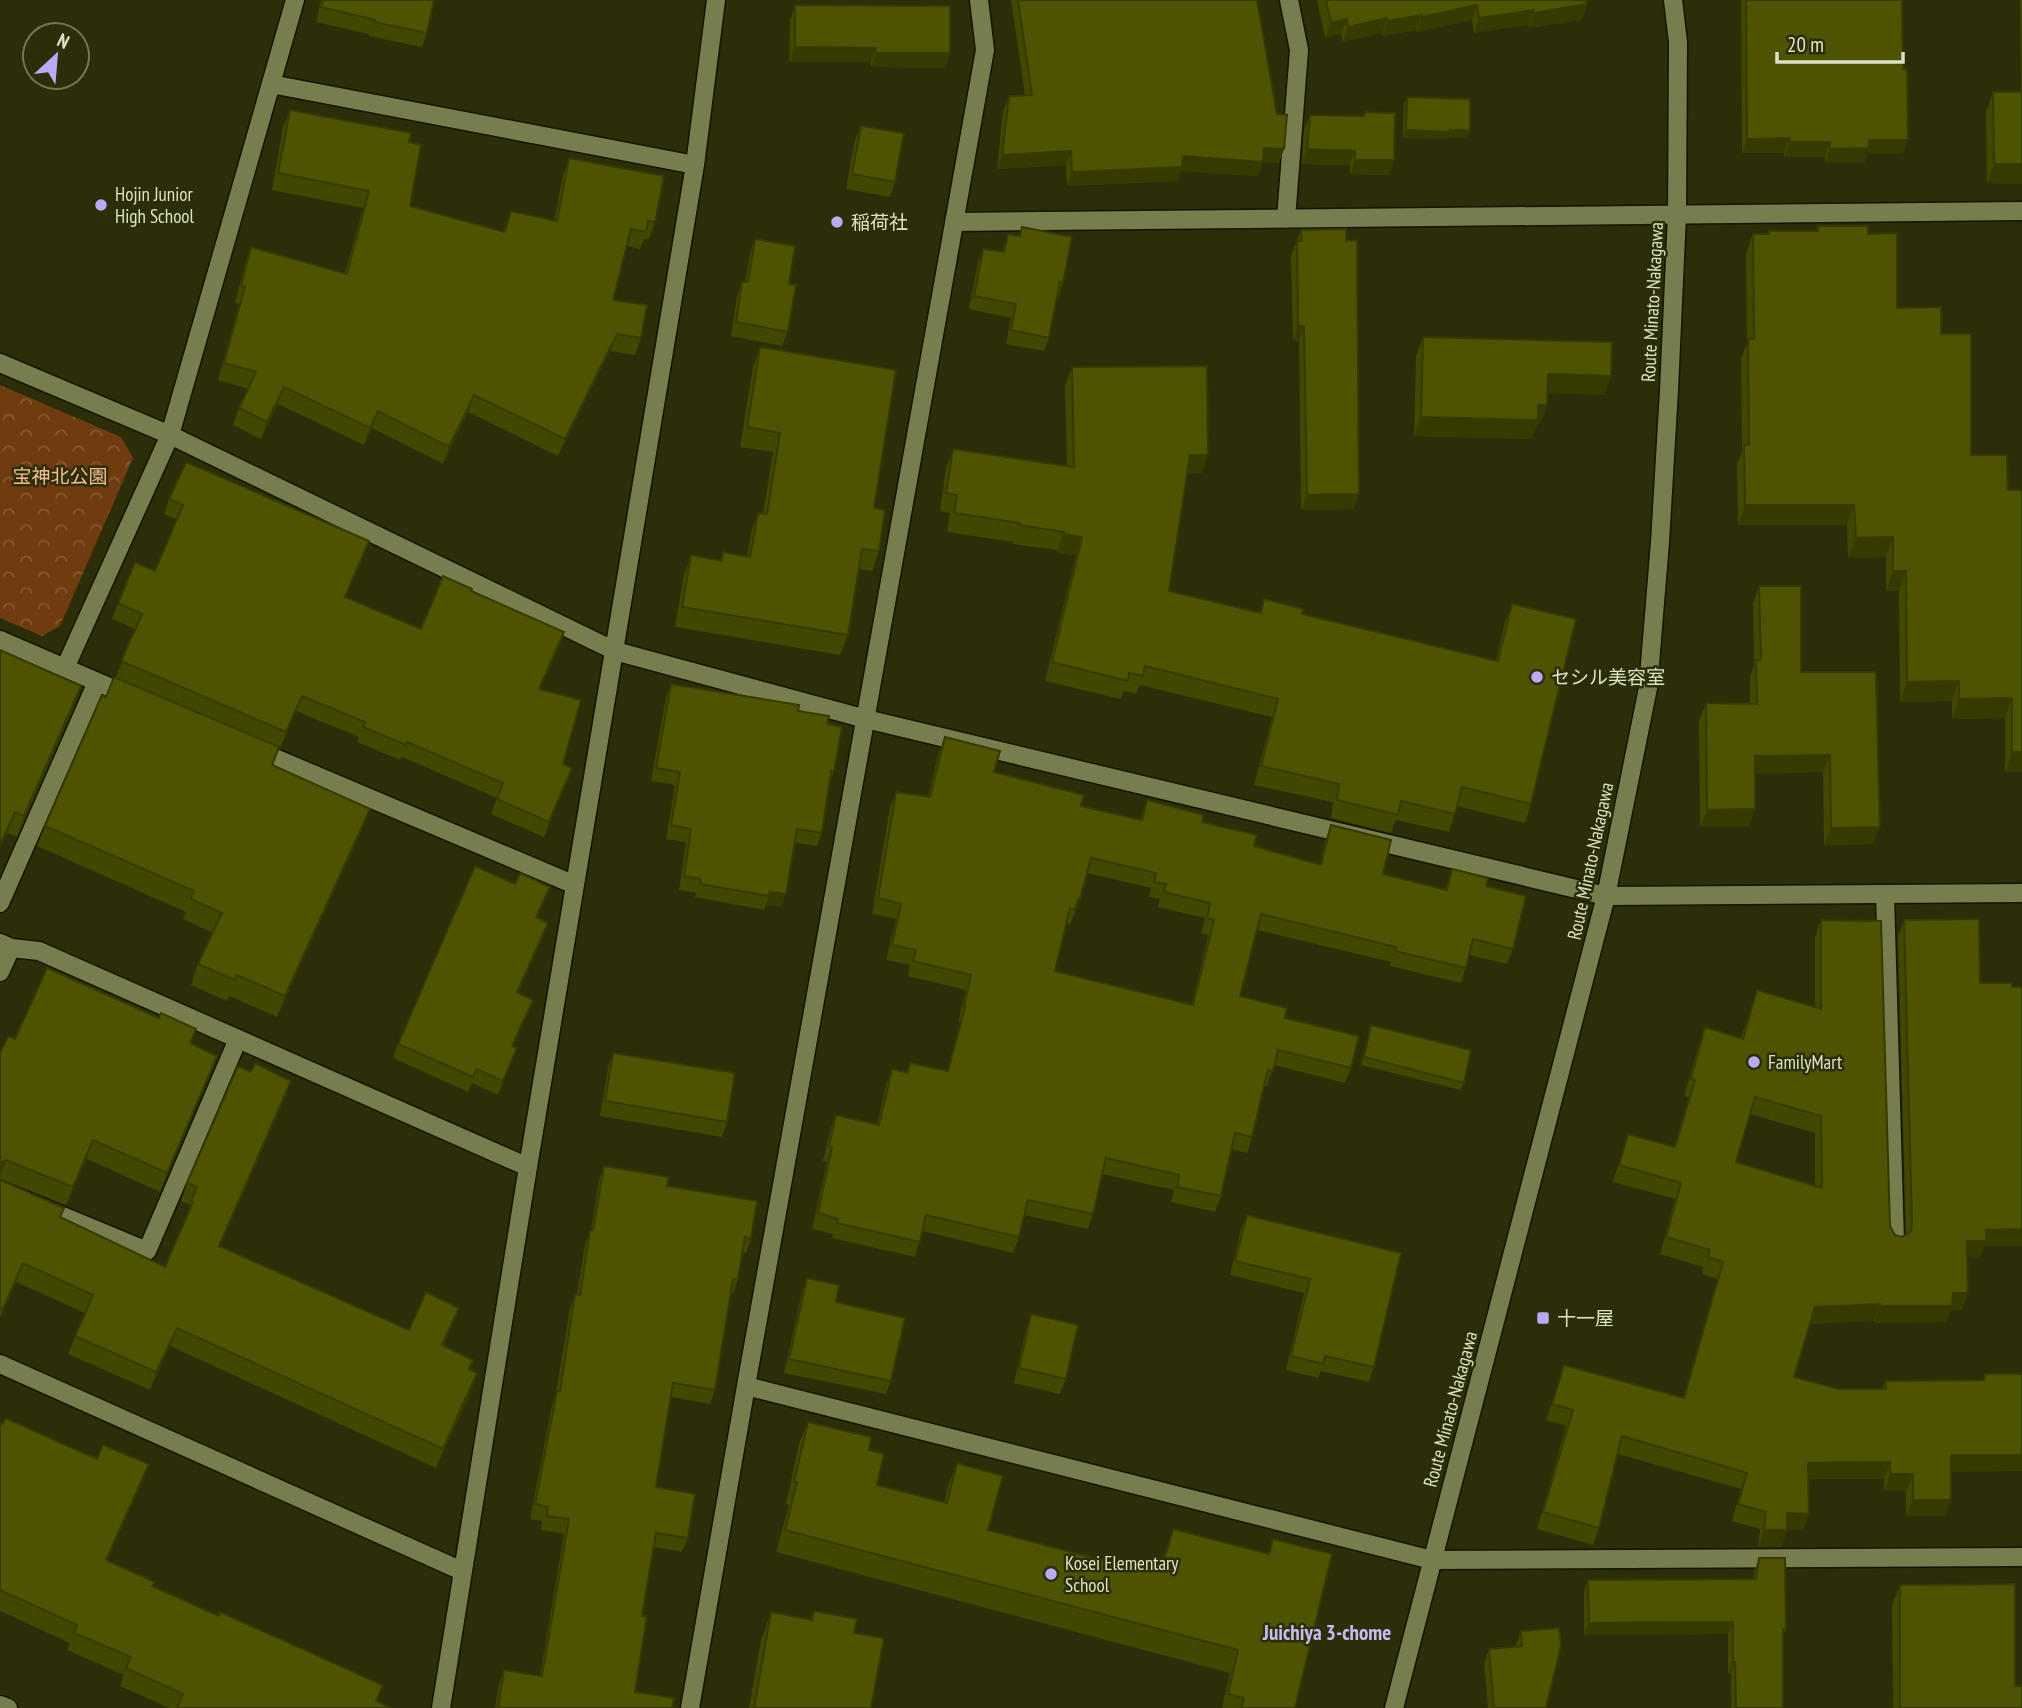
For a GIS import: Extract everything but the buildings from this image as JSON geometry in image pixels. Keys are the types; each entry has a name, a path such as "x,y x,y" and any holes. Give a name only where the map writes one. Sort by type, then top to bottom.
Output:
{"street":[{"path":"65,668 170,435 295,0"},
{"path":"441,1708 695,165 716,0"},
{"path":"690,1708 985,50 979,0"},
{"path":"1286,219 1299,50 1289,0"},
{"name":"Route Minato-Nakagawa","path":"1394,1708 1606,897 1647,688 1663,501 1677,215 1678,42 1673,0"},
{"path":"271,85 695,165"},
{"path":"954,222 2022,211"},
{"path":"0,363 170,435 615,651 866,719 1606,897 2022,893"},
{"path":"0,640 148,703"},
{"path":"0,903 97,682"},
{"path":"235,741 575,885"},
{"path":"1885,894 1895,1242"},
{"path":"0,972 5,945 39,951 528,1167"},
{"path":"0,1190 147,1251 238,1039"},
{"path":"0,1364 462,1571"},
{"path":"746,1386 1432,1560 2022,1557"},
{"path":"0,1705 8,1708"}],"green space":[{"name":"宝神北公園","path":"0,385 121,437 133,458 60,626 42,636 0,618"}],"place":[{"name":"Hojin Junior High School","path":"101,205"},
{"name":"稲荷社","path":"837,222"},
{"name":"セシル美容室","path":"1537,677"},
{"name":"FamilyMart","path":"1754,1062"},
{"name":"十一屋","path":"1543,1318"},
{"name":"Kosei Elementary School","path":"1051,1574"}],"district":[{"name":"Juichiya 3-chome","path":"1327,1632"}]}
